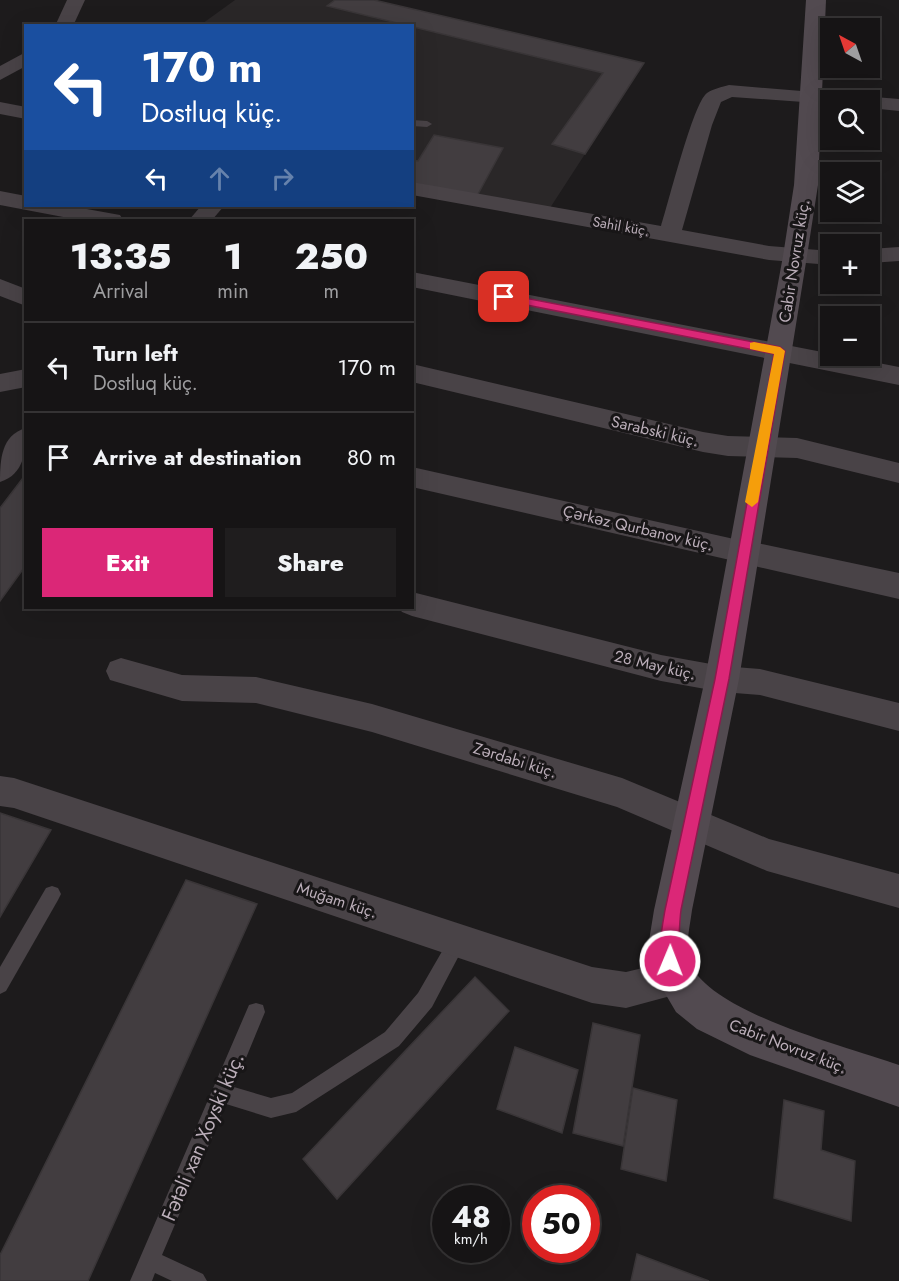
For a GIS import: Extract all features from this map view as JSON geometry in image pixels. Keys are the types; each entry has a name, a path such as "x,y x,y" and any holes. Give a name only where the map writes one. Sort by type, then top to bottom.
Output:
{"main road":[{"name":"Cabir Novruz küç.","path":"816,0 806,185 780,351 722,679 690,823 669,941 670,961 676,978 690,998 711,1015 750,1034 899,1086"}],"street":[{"path":"65,24 76,0"},
{"path":"0,74 24,59"},
{"path":"670,235 702,125 713,98 729,91 820,97"},
{"path":"880,103 899,105"},
{"path":"0,108 24,113"},
{"name":"Sahil küç.","path":"414,188 670,235 795,256 820,257"},
{"path":"0,198 24,203"},
{"path":"42,207 107,219"},
{"path":"201,219 212,207"},
{"path":"880,255 899,254"},
{"path":"414,279 899,376"},
{"path":"0,286 24,296"},
{"name":"Sarabski küç.","path":"414,373 703,442 797,448 899,473"},
{"path":"0,383 24,378"},
{"path":"0,472 24,440"},
{"name":"Çərkəz Qurbanov küç.","path":"414,477 899,586"},
{"name":"28 May küç.","path":"414,605 661,668 785,687 899,717"},
{"name":"Zərdabi küç.","path":"121,671 182,688 256,690 372,718 622,793 767,855 899,891"},
{"name":"Muğam küç.","path":"0,792 14,793 592,985 626,990 676,978"}],"lane":[{"path":"414,123 427,124"},
{"path":"0,985 52,894"},
{"path":"221,1094 271,1108 296,1102 392,1039 425,1000 458,940"},
{"name":"Fətəli xan Xoyski küç.","path":"141,1281 256,1012"},
{"path":"151,1261 196,1281"}],"shaded area":[{"path":"235,0 374,0 644,63 550,208 414,183 414,24 202,24"}],"building":[{"path":"335,0 374,0 644,63 585,154 552,144 603,73 414,27 414,24 401,24 327,6"},
{"path":"434,135 503,148 477,196 414,183 414,160 418,161"},
{"path":"24,477 24,568 0,601 0,508"},
{"path":"0,813 51,830 0,917"},
{"path":"186,880 257,904 88,1281 0,1281 0,1255"},
{"path":"475,977 509,1011 337,1199 303,1159"},
{"path":"593,1023 640,1035 623,1146 573,1133"},
{"path":"515,1047 578,1070 562,1133 497,1109"},
{"path":"633,1088 677,1100 666,1181 621,1169"},
{"path":"784,1100 824,1111 821,1150 855,1161 851,1221 774,1198"},
{"path":"637,1254 709,1281 631,1281"}],"slow traffic":[{"path":"752,502 780,351 754,346"}],"route":[{"path":"504,297 780,351 722,679 673,910 669,941 670,961"}]}
